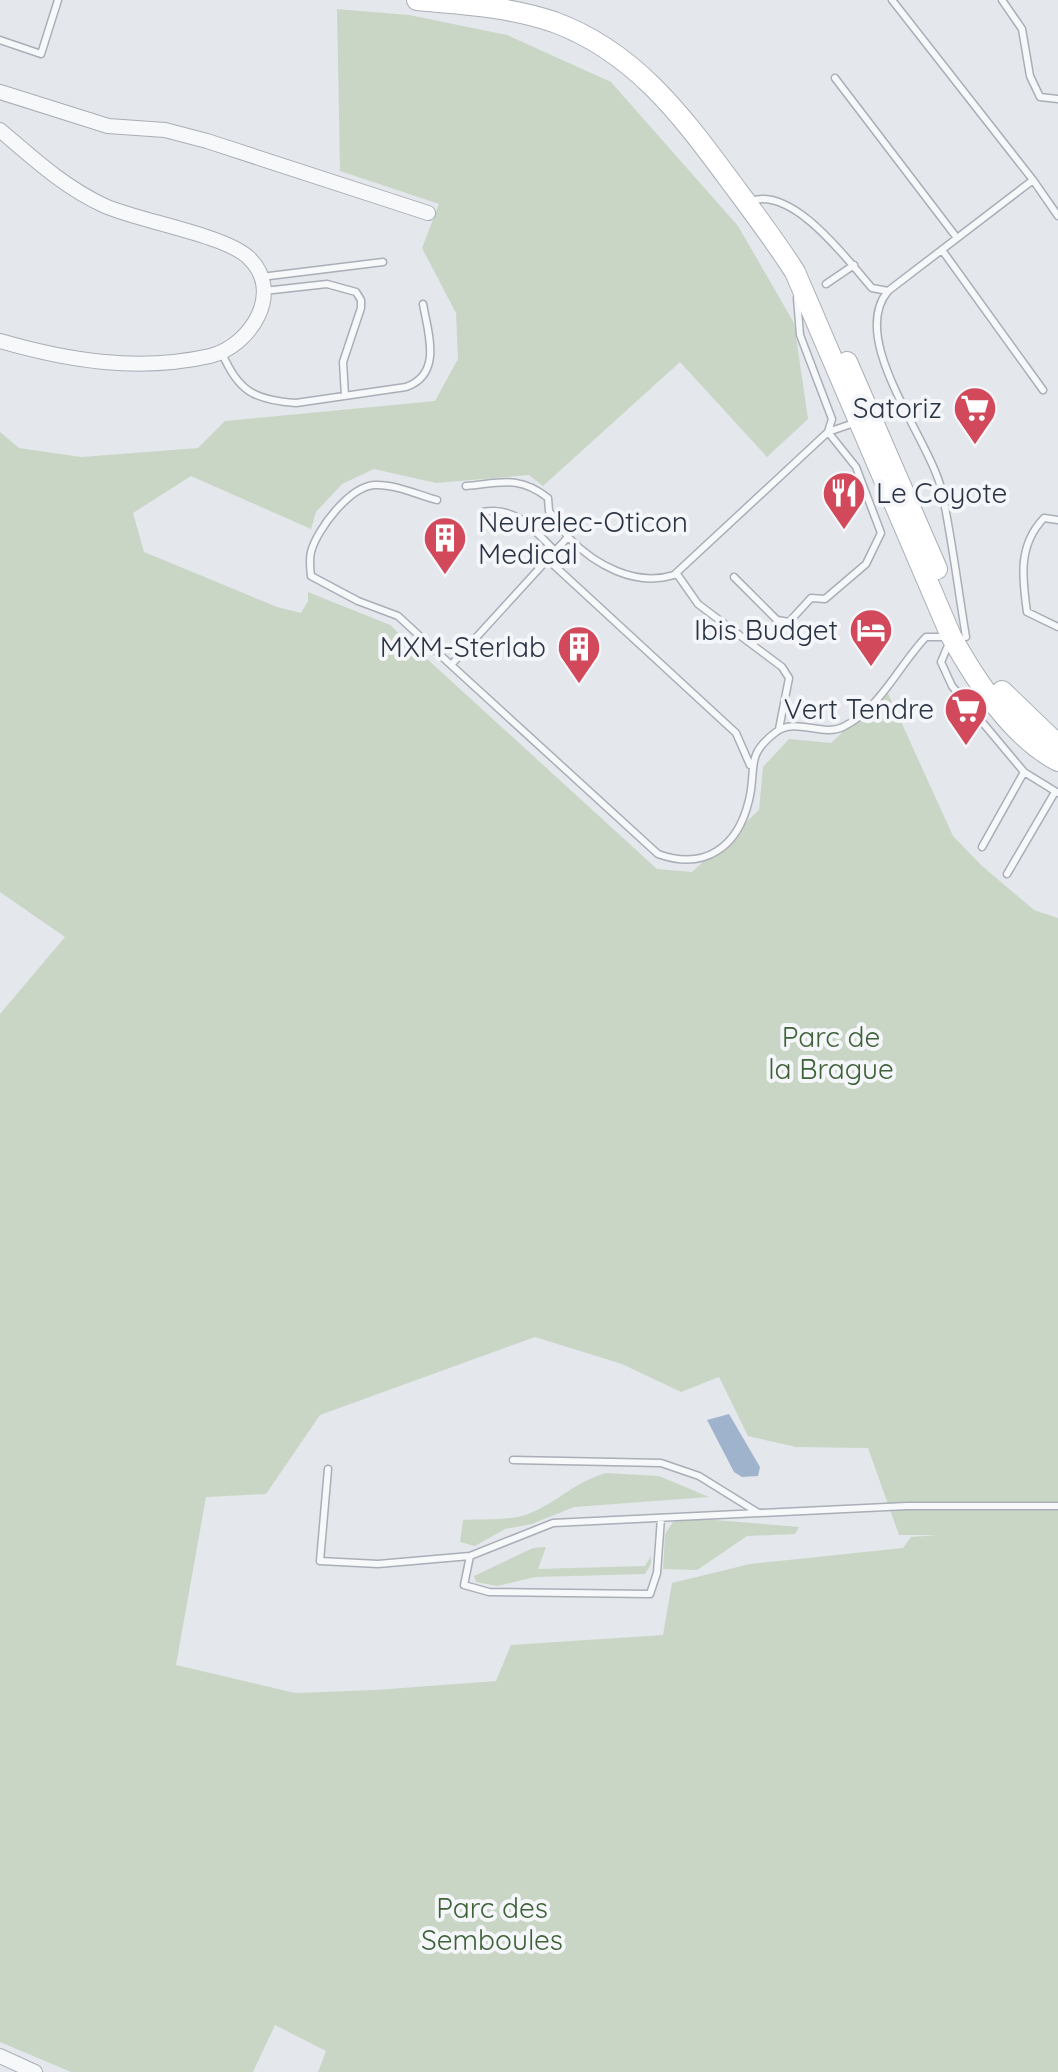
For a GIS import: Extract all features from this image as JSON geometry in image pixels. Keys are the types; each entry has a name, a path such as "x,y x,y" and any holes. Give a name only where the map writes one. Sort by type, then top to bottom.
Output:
{"main road":[{"path":"418,0 527,14 598,42 637,70 684,120 795,272 858,421 959,636 1008,698 1058,745"},
{"path":"808,297 825,321 879,431 968,667 1016,728 1058,761"},
{"path":"858,421 879,431"}],"street":[{"path":"0,92 90,121 165,130 207,141 428,213"},
{"path":"0,130 54,177 80,193 108,207 238,250 248,257 261,284 260,315 250,332 222,352 181,361 121,364 53,355 0,341"},
{"path":"0,2056 35,2072"}],"lane":[{"path":"0,40 41,54 58,0"},
{"path":"892,0 1058,216"},
{"path":"1002,0 1022,29 1030,76 1040,97 1058,99"},
{"path":"834,78 958,238"},
{"path":"1007,874 1057,792 1024,772 952,686 941,662 959,636 942,488 895,388 876,334 879,304 888,291 1033,180"},
{"path":"747,203 756,199 791,210 826,233 872,288 888,291"},
{"path":"942,250 1043,390"},
{"path":"261,284 383,262"},
{"path":"826,284 854,266"},
{"path":"795,272 800,335 832,419 828,432"},
{"path":"261,284 327,284 356,292 361,300 343,362 345,396"},
{"path":"222,352 232,378 264,398 296,402 406,387 422,380 432,352 423,304"},
{"path":"466,486 519,481 532,486 548,498 548,511 568,537 600,563 637,578 662,579 677,574 828,432 858,421"},
{"path":"734,577 776,620 789,622 811,598 825,600 866,564 881,533 856,468 828,432"},
{"path":"437,500 370,485 328,518 310,556 311,576 358,601 398,616 658,854 675,860 700,861 735,831 750,799 750,766 736,733 546,558"},
{"path":"483,512 495,510 520,517 554,550"},
{"path":"1058,520 1044,518 1029,534 1022,571 1027,612 1058,626"},
{"path":"451,665 568,537"},
{"path":"677,574 698,604 782,667 789,678 779,729"},
{"path":"750,766 779,729 842,728 880,696 902,662 926,637 959,636"},
{"path":"982,847 1024,772"},
{"path":"513,1460 661,1463 699,1476 758,1513"},
{"path":"328,1469 320,1561 378,1564 470,1556 552,1523 907,1506 1058,1506"},
{"path":"470,1556 464,1586 490,1592 650,1594 657,1572 661,1518"}],"green space":[{"path":"337,9 409,15 507,35 611,82 738,226 794,323 808,419 767,457 680,362 543,486 529,475 436,483 374,469 342,484 316,512 311,529 191,476 133,513 144,552 277,607 301,613 308,592 390,625 657,869 692,872 759,810 763,767 789,739 831,743 887,691 953,836 1034,910 1058,918 1058,2072 318,2072 326,2051 275,2025 253,2072 71,2072 0,2042 0,1014 65,937 0,892 0,432 19,448 81,457 198,448 225,421 435,401 458,359 456,313 422,248 439,204 340,171","holes":["535,1337 622,1364 681,1392 719,1377 748,1436 796,1447 868,1448 899,1535 938,1535 911,1537 903,1548 750,1564 672,1583 663,1635 511,1645 496,1681 295,1693 176,1665 206,1497 266,1494 320,1415"]},
{"path":"606,1473 659,1476 709,1497 574,1507 532,1524 505,1529 475,1546 460,1542 463,1520 528,1514"},
{"path":"702,1519 799,1527 795,1534 747,1536 697,1570 663,1569 665,1534 673,1522"},
{"path":"546,1547 538,1569 645,1566 651,1556 651,1564 645,1574 535,1577 497,1586 476,1582 474,1576 533,1548"}],"water":[{"path":"729,1414 760,1467 758,1476 742,1477 734,1472 707,1420"}],"place":[{"name":"Satoriz","path":"975,446"},
{"name":"Le Coyote","path":"844,531"},
{"name":"Neurelec-Oticon Medical","path":"445,576"},
{"name":"Ibis Budget","path":"871,668"},
{"name":"MXM-Sterlab","path":"579,685"},
{"name":"Vert Tendre","path":"966,747"}],"park label":[{"name":"Parc de la Brague","path":"831,1053"},
{"name":"Parc des Semboules","path":"492,1924"}]}
